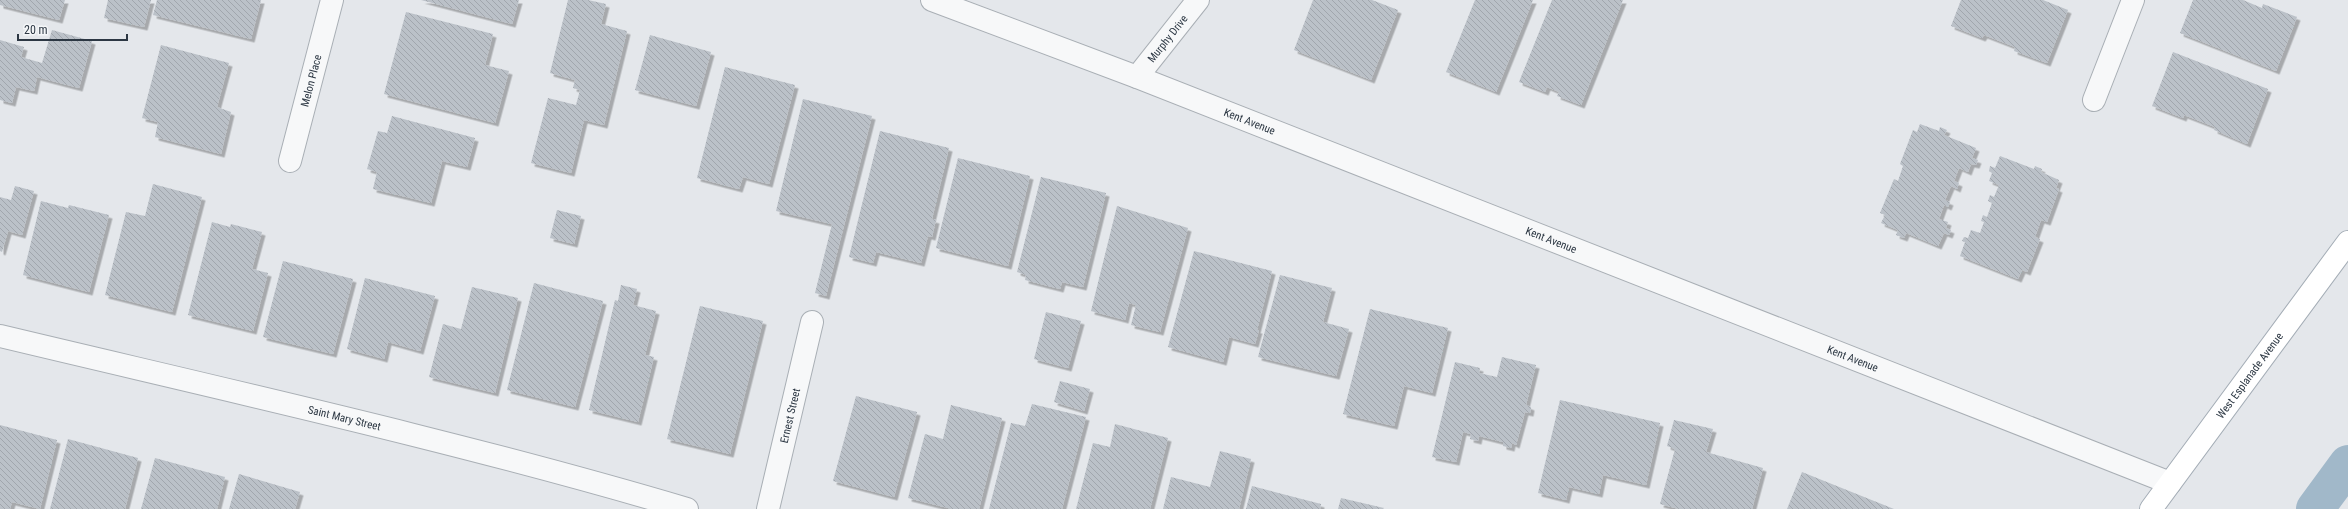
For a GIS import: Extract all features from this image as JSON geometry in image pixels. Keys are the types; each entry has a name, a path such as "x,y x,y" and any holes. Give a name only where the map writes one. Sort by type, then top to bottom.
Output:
{"main road":[{"name":"West Esplanade Avenue","path":"2151,509 2348,242"}],"street":[{"name":"Melon Place","path":"290,161 332,0"},
{"name":"Kent Avenue","path":"932,0 1137,77 2170,483"},
{"name":"Murphy Drive","path":"1137,77 1198,0"},
{"path":"2094,100 2133,0"},
{"name":"Ernest Street","path":"768,509 812,322"},
{"name":"Saint Mary Street","path":"0,336 593,481 687,509"}],"building":[{"path":"0,0 65,0 59,20 0,5"},
{"path":"108,0 151,0 144,27 104,18"},
{"path":"157,0 261,0 251,39 153,15"},
{"path":"421,0 519,0 512,24"},
{"path":"568,0 588,0 606,4 601,24 627,31 604,125 584,120 571,173 531,163 548,98 576,105 580,90 573,88 575,80 550,73"},
{"path":"1313,0 1372,0 1398,10 1371,80 1294,50"},
{"path":"1475,0 1533,0 1496,92 1446,72"},
{"path":"1552,0 1623,0 1581,105 1557,96 1559,92 1547,87 1545,92 1519,82"},
{"path":"1961,0 2043,0 2068,10 2047,63 2014,51 2015,47 1984,35 1982,38 1951,26"},
{"path":"2193,0 2243,0 2262,8 2263,4 2297,17 2276,71 2180,33"},
{"path":"406,12 493,34 485,65 509,71 495,123 384,94"},
{"path":"52,30 92,41 79,88 37,77 34,91 16,87 12,103 0,100 0,40 24,47 21,57 42,63"},
{"path":"650,35 711,52 696,106 635,90"},
{"path":"161,45 229,63 217,107 231,112 221,154 155,137 158,122 142,118"},
{"path":"2173,52 2268,89 2247,144 2214,130 2215,127 2184,115 2183,118 2152,106"},
{"path":"725,67 795,85 769,184 743,177 739,189 697,178"},
{"path":"803,99 872,116 826,296 815,293 832,224 776,211"},
{"path":"392,116 475,138 467,167 442,161 431,203 373,189 377,172 367,169 378,131 387,133"},
{"path":"1920,124 1939,131 1940,127 1947,130 1944,135 1976,148 1972,158 1978,160 1976,165 1971,164 1968,172 1959,168 1954,181 1959,183 1957,189 1951,186 1945,200 1950,202 1948,207 1944,205 1939,219 1948,222 1946,228 1951,230 1949,235 1944,233 1938,246 1906,233 1904,238 1896,235 1898,230 1881,223 1885,215 1880,213 1894,179 1898,181 1903,166 1900,164 1913,130 1917,132"},
{"path":"880,131 949,148 932,219 936,220 932,237 928,236 921,263 876,252 873,263 849,257"},
{"path":"2000,156 2034,169 2035,166 2042,169 2041,172 2059,180 2056,188 2059,189 2047,222 2041,220 2035,237 2040,239 2027,272 2022,270 2018,279 1960,256 1965,242 1962,241 1964,237 1968,238 1971,230 1980,233 1984,222 1981,221 1983,215 1987,217 1992,203 1988,201 1990,195 1994,197 1999,185 1989,181 1992,173 1989,171 1990,166 1995,168"},
{"path":"958,158 1030,176 1008,266 936,248"},
{"path":"1041,177 1106,193 1083,287 1062,282 1060,289 1025,280 1026,275 1017,272"},
{"path":"153,184 202,197 172,312 105,295 126,212 145,216"},
{"path":"15,186 34,191 22,235 8,231 2,252 0,251 0,197 11,200"},
{"path":"41,201 68,208 69,205 109,215 89,292 23,275"},
{"path":"1117,206 1188,228 1160,332 1131,325 1136,305 1129,303 1125,320 1091,311"},
{"path":"557,210 581,216 574,244 550,238"},
{"path":"212,222 230,227 231,224 262,232 252,269 268,273 253,331 188,315"},
{"path":"1194,251 1272,271 1257,330 1259,330 1255,344 1229,337 1223,362 1168,347"},
{"path":"283,261 353,279 333,354 263,337"},
{"path":"1280,275 1332,288 1323,322 1349,329 1336,376 1258,357"},
{"path":"365,278 435,296 420,351 388,342 384,359 347,349"},
{"path":"534,283 603,301 575,407 507,390"},
{"path":"621,285 637,289 633,305 656,311 645,355 654,357 638,422 589,410 615,300 618,301"},
{"path":"472,287 518,298 495,393 429,377 443,324 461,329"},
{"path":"700,306 763,321 730,454 667,439"},
{"path":"1370,309 1448,328 1432,393 1404,386 1394,426 1343,414"},
{"path":"1046,312 1081,321 1068,368 1034,359"},
{"path":"1502,357 1536,365 1526,405 1531,407 1530,413 1525,412 1516,445 1512,443 1511,448 1503,446 1503,442 1479,436 1478,441 1470,439 1471,434 1463,432 1456,462 1432,457 1455,362 1480,368 1479,373 1497,377"},
{"path":"1060,381 1090,389 1084,411 1054,402"},
{"path":"856,396 917,412 894,497 833,481"},
{"path":"1560,400 1660,423 1646,485 1603,475 1599,494 1569,487 1566,500 1538,493"},
{"path":"1032,404 1086,417 1062,509 989,509 1011,423 1025,426"},
{"path":"951,405 1002,418 979,509 952,509 908,498 925,434 943,439"},
{"path":"1674,420 1713,429 1706,452 1763,468 1752,509 1679,509 1660,504 1675,449 1667,446"},
{"path":"1115,424 1168,438 1150,509 1076,509 1093,443 1110,447"},
{"path":"0,425 57,440 40,509 12,502 10,509 0,509"},
{"path":"68,439 138,458 125,509 50,509"},
{"path":"1220,451 1251,459 1239,509 1163,509 1171,477 1210,487"},
{"path":"155,458 225,477 217,509 141,509"},
{"path":"1802,472 1894,509 1787,509"},
{"path":"239,474 300,492 295,509 229,509"},
{"path":"1252,486 1321,504 1320,509 1246,509"},
{"path":"1341,498 1384,508 1338,509"}],"waterway":[{"path":"2315,509 2348,464"}]}
